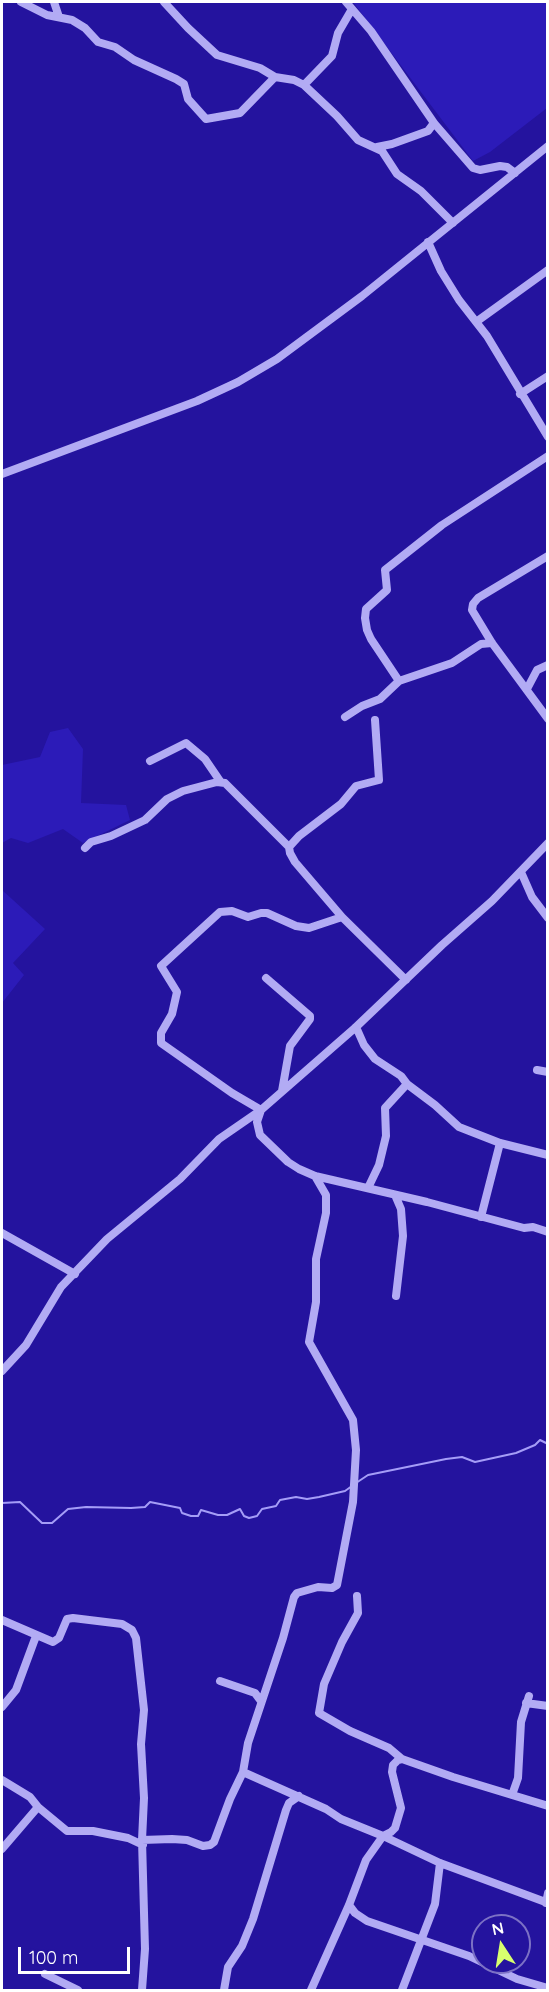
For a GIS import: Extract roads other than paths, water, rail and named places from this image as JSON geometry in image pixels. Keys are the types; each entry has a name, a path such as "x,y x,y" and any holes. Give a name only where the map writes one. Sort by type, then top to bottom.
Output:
{"street":[{"path":"21,2 38,11 77,22 98,42 115,47 134,60 184,84 188,99 206,118 240,113 275,77"},
{"path":"54,2 59,17"},
{"path":"164,2 217,55 260,68 275,77 294,80 304,85 337,116 358,140 382,151 397,174 421,191 453,223"},
{"path":"304,85 332,56 349,5 371,31 434,123 473,168 480,170 500,166 515,172"},
{"path":"377,147 428,131 434,123"},
{"path":"2,474 143,423 238,382 287,352 362,296 546,149"},
{"path":"428,243 441,271 487,336 548,437"},
{"path":"476,322 548,270"},
{"path":"520,394 548,376"},
{"path":"399,681 371,639 365,618 366,609 387,590 385,570 442,525 548,456"},
{"path":"548,556 478,598 472,610 492,643 548,719"},
{"path":"345,717 362,706 380,699 399,681 452,663 481,644 492,643"},
{"path":"526,689 537,670 548,664"},
{"path":"289,847 299,836 341,804 356,786 379,780 375,720"},
{"path":"150,761 186,743 205,759 220,781 229,786 242,802 289,847 295,862 342,917 406,980"},
{"path":"85,848 92,842 145,820 171,797 183,791 220,781"},
{"path":"2,1371 26,1346 54,1297 107,1239 180,1179 219,1139 261,1110 356,1027 521,872 548,843"},
{"path":"521,872 531,897 548,918"},
{"path":"261,1110 232,1093 161,1043 160,1033 172,1014 177,992 161,966 220,912 226,910 248,917 267,913 302,928 316,927 334,918 342,917"},
{"path":"266,978 310,1016 290,1046 282,1091"},
{"path":"356,1027 369,1053 401,1076 407,1084 459,1127 500,1143 548,1155"},
{"path":"537,1070 548,1072"},
{"path":"368,1188 379,1166 386,1136 385,1108 407,1084"},
{"path":"261,1110 257,1122 264,1140 299,1169 315,1176 548,1232"},
{"path":"481,1216 500,1143"},
{"path":"2,1780 30,1797 38,1807 67,1831 93,1831 143,1843 172,1839 187,1840 202,1846 214,1842 243,1772 248,1743 283,1638 294,1597 297,1593 318,1587 332,1588 337,1585 353,1502 356,1450 353,1420 309,1342 316,1302 316,1259 326,1213 326,1194 315,1176"},
{"path":"395,1195 401,1209 404,1236 396,1296"},
{"path":"2,1233 75,1274"},
{"path":"357,1596 358,1613 342,1642 324,1684 320,1713 350,1731 389,1748 402,1759 548,1806"},
{"path":"2,1620 53,1642 57,1641 67,1619 122,1624 132,1630 138,1644 144,1704 141,1744 144,1798 145,1938 142,1990"},
{"path":"2,1707 16,1690 36,1636"},
{"path":"220,1681 255,1693 261,1701"},
{"path":"512,1795 518,1778 521,1722 528,1700 548,1706"},
{"path":"311,1990 350,1905 366,1860 383,1836 395,1828 400,1814 392,1772 393,1765 402,1759"},
{"path":"243,1772 440,1863 547,1900"},
{"path":"224,1990 228,1968 242,1946 253,1919 286,1810 289,1803 299,1796"},
{"path":"2,1849 38,1807"},
{"path":"402,1990 435,1904 440,1863"},
{"path":"350,1905 354,1913 367,1921 470,1956 535,1986 548,1988"},
{"path":"45,1974 78,1990"}],"waterway":[{"path":"356,1483 368,1475 446,1459 462,1457 475,1462 516,1453 535,1445 540,1440 548,1444"},
{"path":"2,1503 20,1502 42,1523 52,1523 68,1509 145,1507 150,1502 180,1508 182,1513 191,1516 198,1516 201,1510 227,1515 240,1509 244,1516 249,1518 257,1516 262,1509 276,1506 280,1500 319,1497 345,1491 352,1486"}]}
